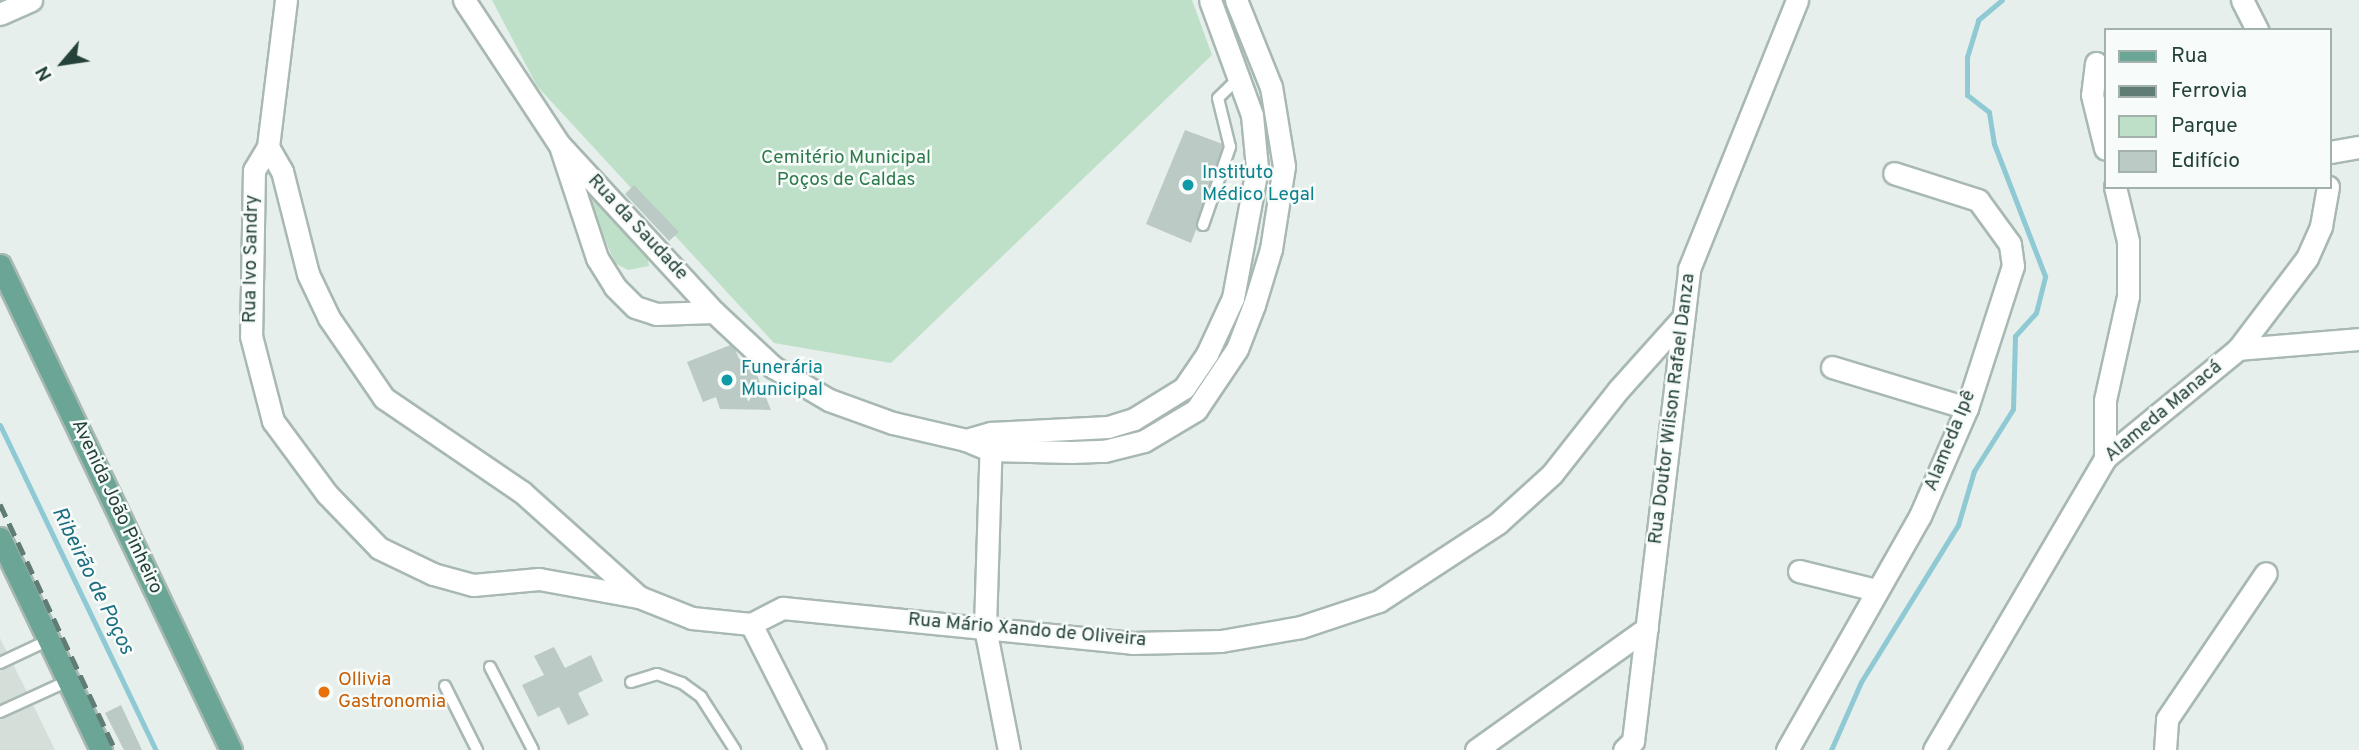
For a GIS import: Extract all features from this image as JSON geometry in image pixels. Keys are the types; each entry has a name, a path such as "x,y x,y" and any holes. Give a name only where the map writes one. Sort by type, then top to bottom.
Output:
{"main road":[{"name":"Avenida João Pinheiro","path":"0,265 231,750"},
{"path":"0,538 101,750"}],"street":[{"path":"0,14 31,0"},
{"name":"Rua Ivo Sandry","path":"286,0 268,147 254,170 251,336 274,421 327,495 379,548 433,574 473,585 539,579 639,597"},
{"name":"Rua da Saudade","path":"464,0 559,144 714,312 773,367 829,400 892,423 966,440 1104,451 1144,441 1196,410 1237,349 1271,249 1284,166 1271,87 1236,0"},
{"name":"Rua da Saudade","path":"991,442 1083,430 1134,419 1184,387 1207,354 1233,299 1253,207 1257,168 1253,128 1240,77 1210,0"},
{"name":"Rua Doutor Wilson Rafael Danza","path":"1624,750 1633,741 1689,269 1797,0"},
{"path":"2242,0 2256,28"},
{"path":"2096,63 2092,95 2104,144"},
{"name":"Rua da Saudade","path":"559,144 597,258 615,287 635,307 656,314 714,312"},
{"path":"268,147 282,172 308,274 328,318 376,389 522,492 639,597 691,618 751,624 815,750"},
{"path":"2331,151 2359,147"},
{"name":"Alameda Ipê","path":"1787,750 1920,516 1967,408 2014,266 2010,244 1978,200 1894,173"},
{"path":"2105,458 2105,400 2128,296 2128,241 2115,189"},
{"name":"Alameda Manacá","path":"1934,750 2105,458 2238,349 2307,258 2321,226 2328,189"},
{"name":"Rua Mário Xando de Oliveira","path":"751,624 783,608 1132,643 1221,641 1301,627 1379,601 1453,556 1552,474 1619,389 1681,320"},
{"path":"2238,349 2359,339"},
{"path":"1832,367 1967,408"},
{"path":"991,442 985,628 1009,750"},
{"path":"1799,571 1876,590"},
{"path":"2165,750 2167,719 2266,573"},
{"path":"1476,750 1647,628"}],"lane":[{"path":"1203,225 1230,147 1218,98 1240,77"},
{"path":"0,663 49,640"},
{"path":"490,667 533,750"},
{"path":"631,682 657,674 682,683 701,696 735,750"},
{"path":"0,712 68,681"},
{"path":"444,686 477,750"}],"shaded area":[{"path":"0,638 25,688 55,750 0,750"}],"green space":[{"name":"Cemitério Municipal Poços de Caldas","path":"492,0 1192,0 1212,55 891,363 774,343 537,86"},
{"path":"596,192 646,247 649,266 628,270 615,263 587,198"}],"building":[{"name":"Instituto Médico Legal","path":"1185,130 1228,146 1191,243 1146,224"},
{"path":"634,185 679,232 669,241 625,194"},
{"name":"Funerária Municipal","path":"733,344 739,359 749,355 771,410 720,409 716,397 703,402 687,362"},
{"path":"554,647 565,668 591,655 603,681 578,693 589,715 568,725 559,707 538,717 522,685 544,675 534,656"},
{"path":"121,705 142,750 124,750 105,713"}],"waterway":[{"path":"1831,750 1861,682 1958,525 1974,471 2013,409 2015,336 2036,313 2045,276 1994,144 1989,112 1967,95 1967,57 1978,20 2002,0"},
{"name":"Ribeirão de Poços","path":"0,425 156,750"}],"railway":[{"path":"0,504 115,750"}],"place":[{"name":"Instituto Médico Legal","path":"1188,185"},
{"name":"Funerária Municipal","path":"727,380"},
{"name":"Ollivia Gastronomia","path":"324,692"}]}
